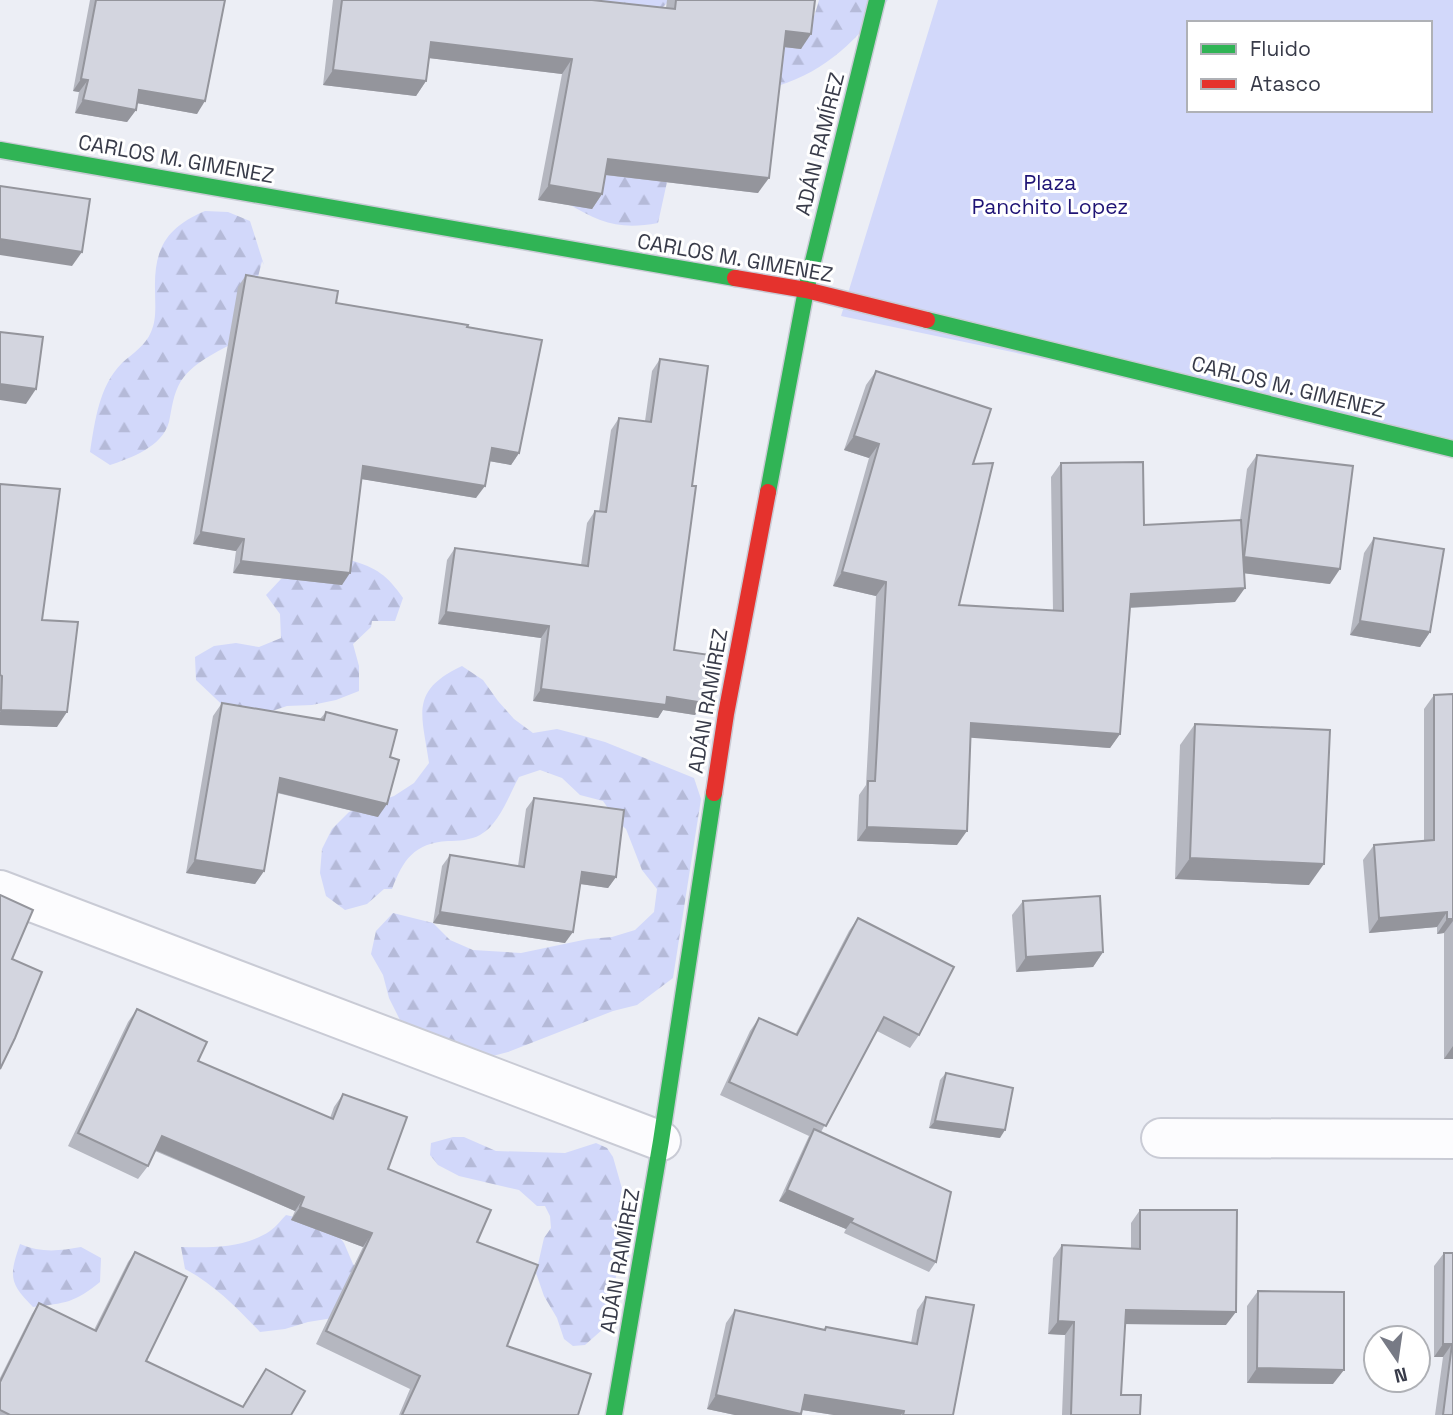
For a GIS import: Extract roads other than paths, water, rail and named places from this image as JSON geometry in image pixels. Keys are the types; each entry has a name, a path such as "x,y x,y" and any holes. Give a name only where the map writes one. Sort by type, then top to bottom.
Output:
{"street":[{"name":"ADÁN RAMÍREZ","path":"614,1415 662,1141 726,715 806,290 877,0"},
{"name":"CARLOS M. GIMENEZ","path":"0,150 806,290 1453,449"},
{"path":"0,890 662,1141"},
{"path":"1161,1138 1453,1139"}],"park label":[{"name":"Plaza Panchito Lopez","path":"1050,195"}]}
